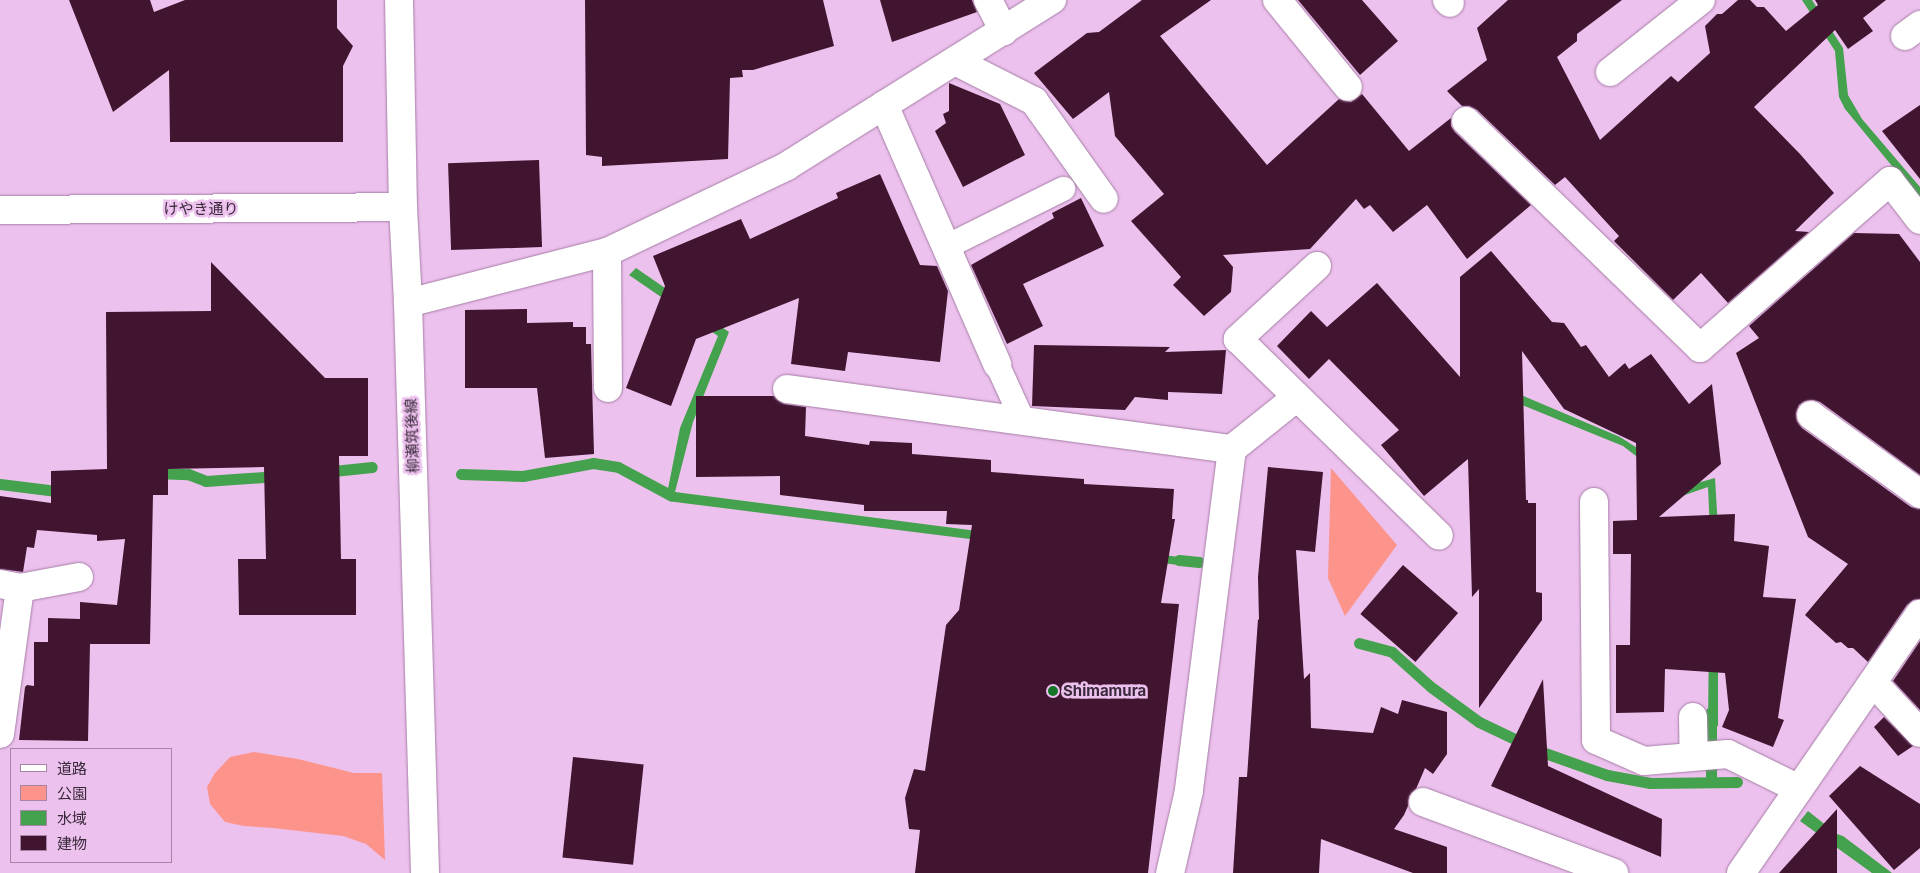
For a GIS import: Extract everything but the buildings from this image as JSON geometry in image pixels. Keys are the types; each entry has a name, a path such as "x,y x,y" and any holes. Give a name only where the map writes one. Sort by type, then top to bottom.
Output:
{"street":[{"name":"柳瀬筑後線","path":"399,0 403,207 408,303 425,873"},
{"path":"988,0 1004,31"},
{"path":"408,303 607,252 788,166 1052,0"},
{"path":"1277,0 1348,87"},
{"path":"1610,72 1701,0"},
{"path":"955,61 1034,101 1104,199"},
{"path":"884,106 997,364"},
{"path":"1466,121 1700,348 1890,182 1920,220"},
{"name":"けやき通り","path":"0,210 403,207"},
{"path":"607,252 608,388"},
{"path":"1317,266 1238,339 1439,536"},
{"path":"787,390 1232,449"},
{"path":"1170,873 1189,791 1232,449 1297,397"},
{"path":"1811,415 1920,494"},
{"path":"1594,502 1596,740 1644,761 1728,754 1799,789"},
{"path":"0,734 10,586 79,577"},
{"path":"1741,873 1920,614"},
{"path":"1873,682 1920,733"},
{"path":"1693,717 1694,756"},
{"path":"1423,802 1614,873"}],"lane":[{"path":"946,247 1063,189"},
{"path":"997,364 1023,421"}],"green space":[{"path":"1331,468 1397,545 1345,616 1328,578"},
{"path":"254,752 298,759 354,773 382,773 385,860 366,844 343,836 244,826 225,822 210,804 207,787 215,773 230,757"}],"water":[{"path":"1802,0 1812,0 1843,48 1848,95 1862,119 1920,187 1920,200 1845,109 1839,97 1835,51"},
{"path":"636,268 729,332 693,422 675,492 1195,559 1194,567 675,502 666,499 680,428 718,336 629,275"},
{"path":"1521,395 1620,437 1642,451 1683,487 1715,478 1718,528 1718,726 1708,726 1710,532 1708,487 1682,496 1653,469 1623,446 1522,405"},
{"path":"1808,811 1892,873 1872,873 1800,821"}],"waterway":[{"path":"461,474 523,476 593,463 618,467 672,496"},
{"path":"324,472 372,467"},
{"path":"153,473 188,474 206,481 278,476"},
{"path":"0,484 65,492"},
{"path":"1179,560 1199,562"},
{"path":"1359,643 1392,652 1431,687 1479,722 1542,752 1607,775 1650,783 1737,782"},
{"path":"1711,712 1711,782"}],"place":[{"name":"Shimamura","path":"1053,691"}]}
